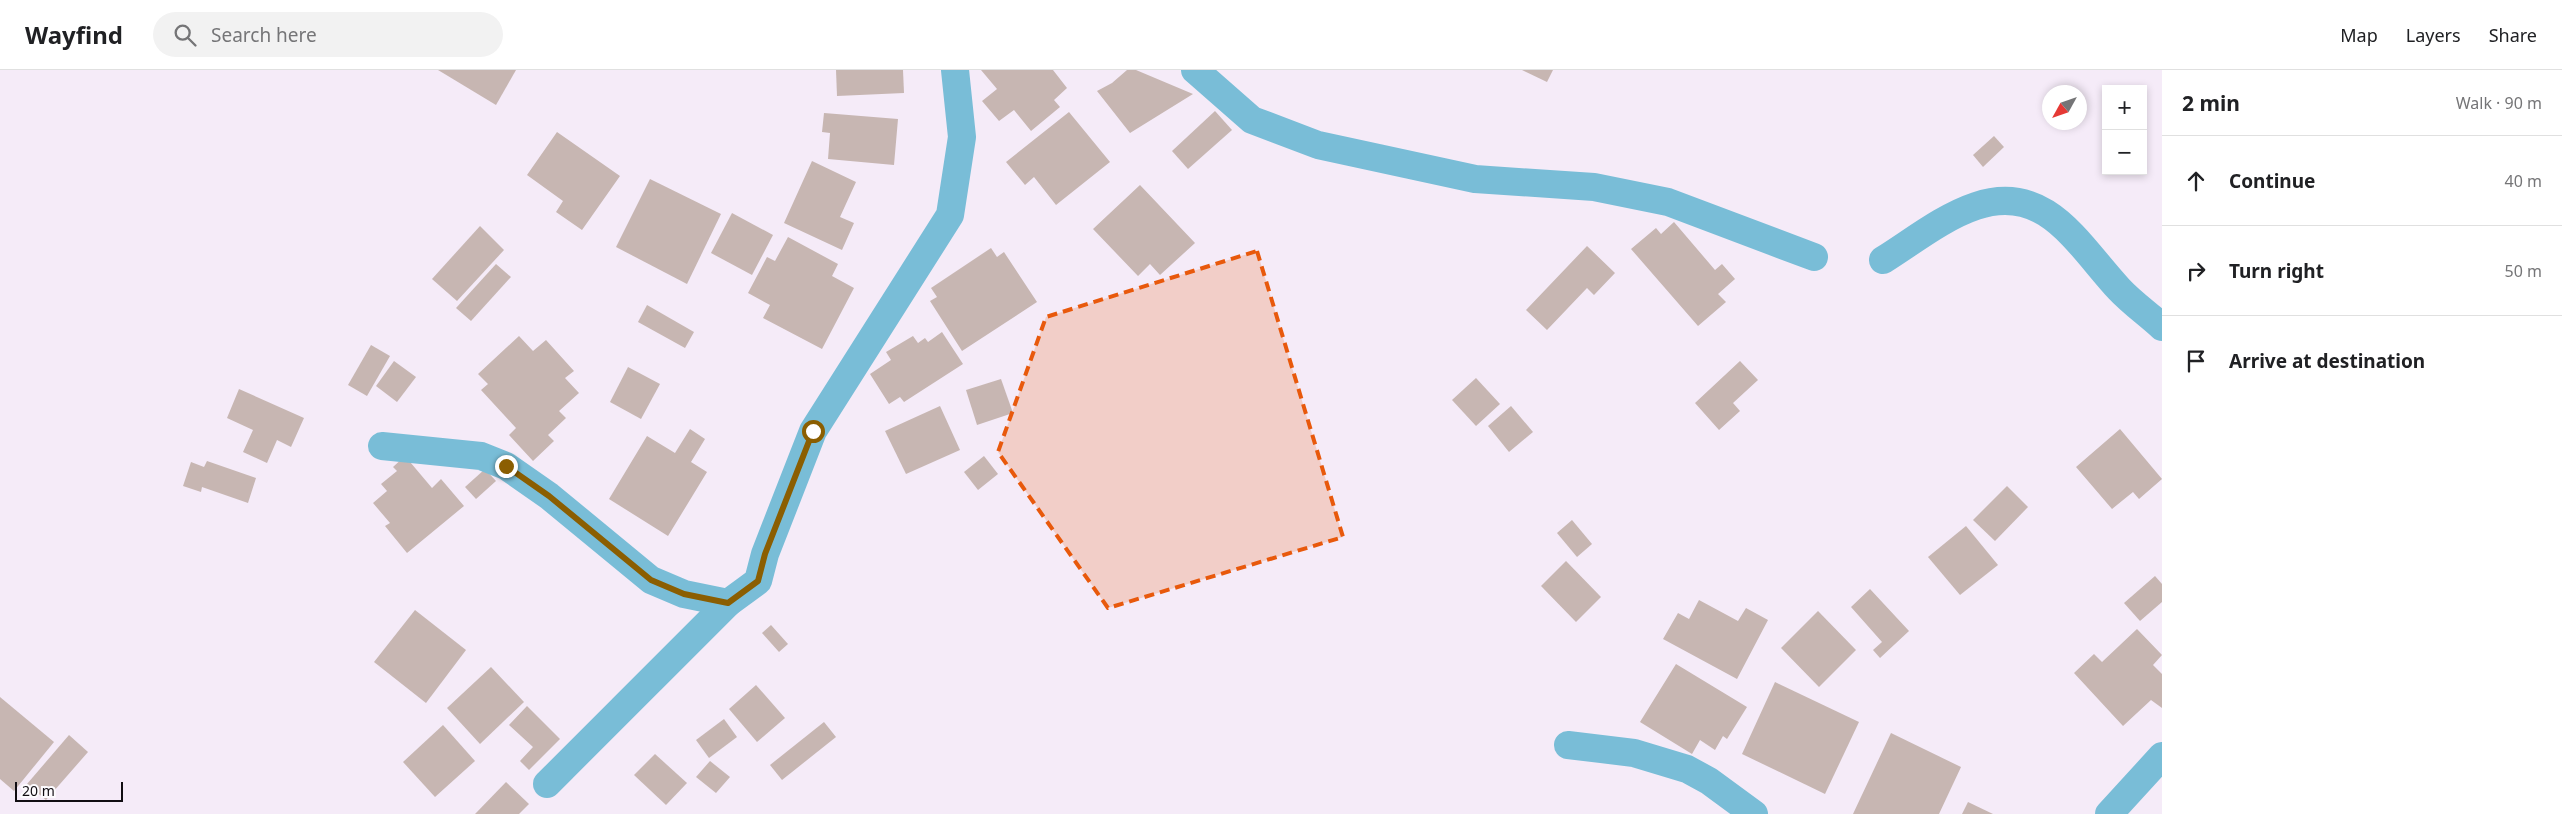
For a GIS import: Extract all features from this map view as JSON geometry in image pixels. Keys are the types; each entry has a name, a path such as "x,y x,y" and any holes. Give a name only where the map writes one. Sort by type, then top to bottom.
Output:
{"street":[{"path":"547,784 728,603 758,581 765,554 813,431 950,215 962,138 955,70"},
{"path":"1195,70 1252,120 1318,145 1475,179 1594,187 1668,202 1814,257"},
{"path":"1883,260 1948,220 1976,206 2010,199 2037,206 2070,233 2120,290 2162,326"},
{"path":"382,446 481,456 506,466 549,496 651,580 684,594 728,603"},
{"path":"1568,745 1634,753 1687,770 1709,782 1754,814"},
{"path":"2108,814 2162,756"}],"highlighted area":[{"path":"1257,251 1343,537 1108,608 998,452 1046,317"}],"building":[{"path":"438,70 516,70 496,105"},
{"path":"836,70 903,70 904,93 837,96"},
{"path":"981,70 1053,70 1067,88 1054,100 1060,107 1031,131 1014,110 999,121 982,101 997,89"},
{"path":"1127,70 1136,70 1193,94 1130,133 1097,91 1112,83"},
{"path":"1522,70 1553,70 1547,82"},
{"path":"1215,111 1232,130 1188,169 1172,151"},
{"path":"1069,112 1110,162 1056,205 1034,177 1025,185 1006,162"},
{"path":"824,113 898,119 894,165 828,159 830,133 822,132"},
{"path":"557,132 620,176 582,230 556,212 563,201 527,175"},
{"path":"1994,136 2004,147 1983,167 1973,155"},
{"path":"812,161 856,182 840,217 854,223 842,250 784,223"},
{"path":"650,179 721,214 687,284 616,247"},
{"path":"1140,185 1195,243 1160,275 1150,264 1138,276 1093,229"},
{"path":"732,213 773,235 752,275 711,253"},
{"path":"1674,222 1715,270 1722,264 1735,279 1718,294 1726,302 1698,326 1631,249 1656,228 1661,234"},
{"path":"480,226 504,250 457,301 432,279"},
{"path":"788,237 838,264 832,276 854,288 822,349 763,318 770,305 748,293 767,257 775,261"},
{"path":"1587,246 1615,273 1594,295 1587,288 1547,330 1526,310"},
{"path":"991,248 997,257 1004,252 1037,302 962,351 930,301 937,297 931,288"},
{"path":"496,264 511,277 471,321 456,308"},
{"path":"647,305 694,332 685,348 638,322"},
{"path":"942,332 963,364 904,402 900,397 889,404 870,374 891,360 886,352 913,336 918,343 925,338 928,342"},
{"path":"519,336 533,351 546,340 574,371 565,378 579,393 559,411 566,418 548,435 554,441 533,461 509,435 516,428 481,390 488,384 478,374"},
{"path":"371,345 390,356 367,396 348,385"},
{"path":"394,361 416,377 397,402 376,386"},
{"path":"1740,361 1758,380 1733,403 1740,411 1719,430 1695,403"},
{"path":"628,367 660,384 641,419 610,402"},
{"path":"1476,378 1500,404 1476,426 1452,400"},
{"path":"1001,379 1013,413 977,425 966,390"},
{"path":"239,389 304,418 291,447 277,440 267,463 243,452 253,430 227,418"},
{"path":"940,406 960,450 906,474 885,431"},
{"path":"1511,406 1533,432 1509,452 1488,426"},
{"path":"690,429 705,439 691,462 707,472 668,536 609,499 647,436 675,453"},
{"path":"2120,429 2162,479 2139,499 2133,492 2112,509 2076,467"},
{"path":"405,456 432,488 441,479 464,506 407,553 385,526 390,523 373,503 387,491 381,484 397,471 393,467"},
{"path":"984,456 998,474 978,490 964,472"},
{"path":"207,461 256,478 248,503 202,487 201,492 183,486 191,462 204,467"},
{"path":"485,469 496,481 476,499 465,487"},
{"path":"2007,486 2028,507 1995,541 1973,520"},
{"path":"1572,520 1592,544 1577,557 1557,533"},
{"path":"1966,526 1998,565 1960,595 1928,557"},
{"path":"1566,561 1601,597 1576,622 1541,586"},
{"path":"2155,576 2162,584 2162,602 2140,621 2124,603"},
{"path":"1870,589 1909,631 1880,658 1873,650 1882,642 1851,607"},
{"path":"1699,600 1738,621 1746,608 1768,620 1737,679 1663,639 1678,613 1689,619"},
{"path":"415,610 466,650 426,703 374,662"},
{"path":"1818,611 1856,650 1819,687 1781,648"},
{"path":"771,625 788,644 779,652 762,633"},
{"path":"2137,629 2162,655 2153,665 2162,674 2162,708 2151,700 2123,726 2074,673 2094,654 2102,662"},
{"path":"1676,664 1747,707 1727,739 1723,736 1715,750 1700,740 1692,754 1640,722"},
{"path":"491,667 524,702 480,744 447,708"},
{"path":"1775,682 1859,722 1825,794 1742,754"},
{"path":"756,685 785,718 757,742 729,709"},
{"path":"0,697 54,742 14,791 0,779"},
{"path":"527,706 560,739 529,770 520,761 533,747 509,725"},
{"path":"724,719 737,737 709,758 696,740"},
{"path":"824,722 836,737 782,780 770,765"},
{"path":"443,725 475,761 435,797 403,762"},
{"path":"1891,733 1961,767 1939,814 1853,814"},
{"path":"69,735 88,752 46,800 27,784"},
{"path":"655,754 687,783 666,805 634,775"},
{"path":"710,761 730,777 716,793 696,777"},
{"path":"506,782 529,804 519,814 475,814"},
{"path":"1968,802 1993,814 1962,814"}],"route":[{"path":"506,466 549,496 651,580 684,594 728,603 758,581 765,554 813,431"}]}
